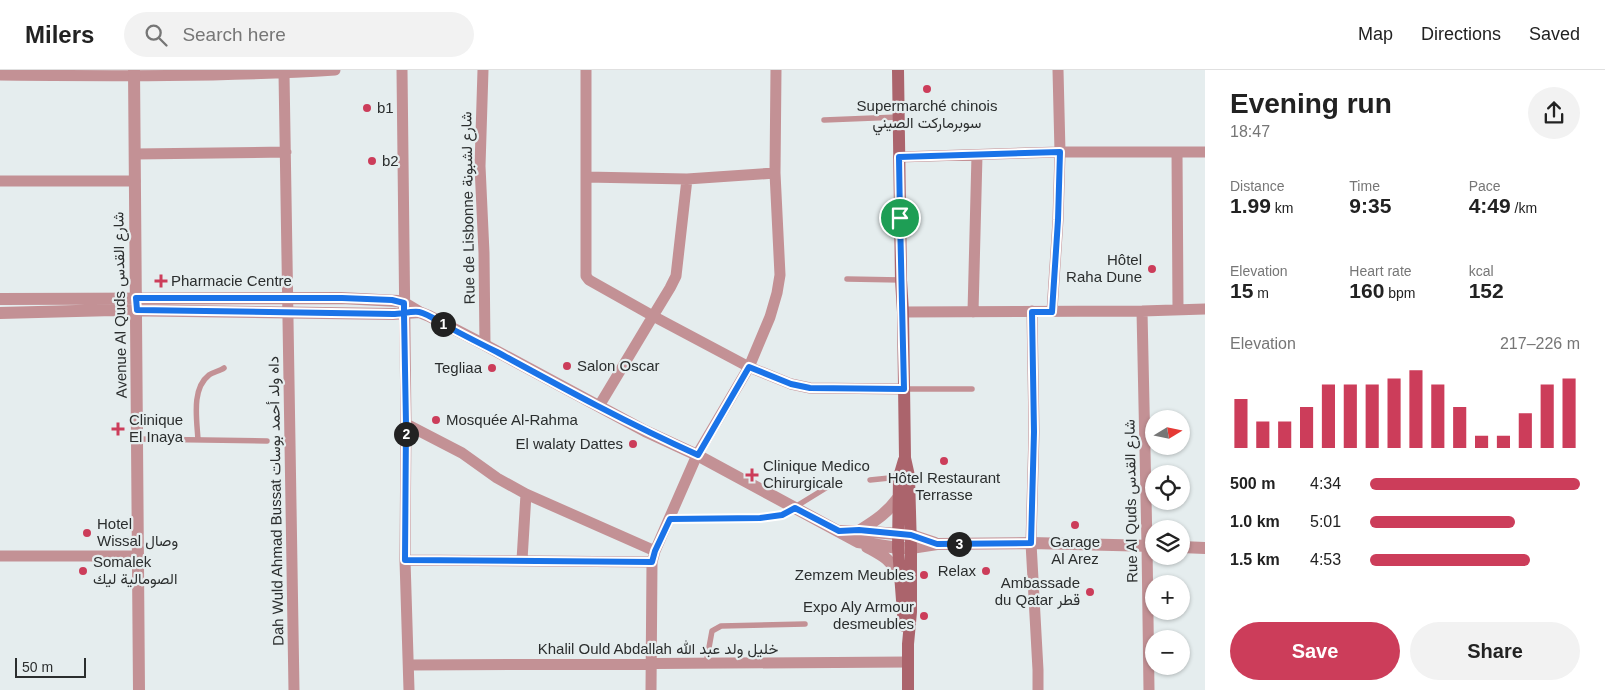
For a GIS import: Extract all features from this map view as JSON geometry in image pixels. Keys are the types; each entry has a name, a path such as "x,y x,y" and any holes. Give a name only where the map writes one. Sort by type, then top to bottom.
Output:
{"main road":[{"path":"898,70 905,458 909,476 907,539 911,612 908,644 908,690"},
{"path":"905,458 899,477 898,498 907,539"},
{"path":"907,539 898,548 903,615 908,644"}],"street":[{"path":"0,75 30,72 284,73 335,70"},
{"path":"402,70 406,424 405,560 409,690"},
{"name":"Rue de Lisbonne شارع لشبونة","path":"483,70 480,166 484,253 485,345"},
{"path":"586,70 586,276 653,316 749,367 791,384 810,388 904,389"},
{"path":"651,690 654,557 698,455 749,367 770,318 777,293 780,275 775,174 776,70"},
{"path":"1052,312 1060,152 1058,70"},
{"name":"Avenue Al Quds شارع القدس","path":"134,73 139,690"},
{"name":"Dah Wuld Ahmad Bussat داه ولد أحمد بوسات","path":"284,73 294,690"},
{"path":"135,154 286,152"},
{"path":"899,157 1060,152 1205,152"},
{"path":"1177,152 1178,310"},
{"path":"974,312 977,155"},
{"path":"586,177 686,180 775,174"},
{"path":"599,406 676,276 686,180"},
{"path":"0,181 135,181"},
{"path":"0,313 137,304 288,298 392,300 404,308"},
{"path":"0,300 137,304 288,312 404,308 419,312 485,345 645,431 698,455 839,531 898,548"},
{"path":"903,312 1205,309"},
{"name":"Rue Al Quds شارع القدس","path":"1142,311 1150,520"},
{"path":"1032,312 1034,432 1031,543 1038,690"},
{"path":"406,424 462,453 497,478 526,494 654,557"},
{"path":"522,560 526,494"},
{"path":"858,536 888,511 898,498"},
{"path":"858,536 907,539 937,544 1031,543 1145,546"},
{"path":"858,536 891,562 900,577"},
{"path":"1190,547 1205,548"},
{"path":"0,556 138,556"},
{"path":"405,560 654,557"},
{"name":"Rue Al Quds شارع القدس","path":"1149,690 1151,565"},
{"name":"Khalil Ould Abdallah خليل ولد عبد الله","path":"409,665 908,662"}],"lane":[{"path":"824,120 899,117"},
{"path":"847,279 901,280"},
{"path":"198,440 197,401 200,386 209,375 224,368"},
{"path":"904,389 972,389"},
{"path":"137,439 268,441"},
{"path":"870,480 899,477"},
{"path":"670,519 760,518 782,515 834,483"},
{"path":"706,664 712,631 716,628 721,626 805,624"}],"place":[{"name":"Supermarché chinois سوبرماركت الصيني","path":"927,89"},
{"name":"b1","path":"367,108"},
{"name":"b2","path":"372,161"},
{"name":"Hôtel Raha Dune","path":"1152,269"},
{"name":"Pharmacie Centre","path":"161,281"},
{"name":"Salon Oscar","path":"567,366"},
{"name":"Tegliaa","path":"492,368"},
{"name":"Mosquée Al-Rahma","path":"436,420"},
{"name":"Clinique El Inaya","path":"118,429"},
{"name":"El walaty Dattes","path":"633,444"},
{"name":"Hôtel Restaurant Terrasse","path":"944,461"},
{"name":"Clinique Medico Chirurgicale","path":"752,475"},
{"name":"Garage Al Arez","path":"1075,525"},
{"name":"Hotel Wissal وصال","path":"87,533"},
{"name":"Somalek الصومالية ليك","path":"83,571"},
{"name":"Relax","path":"986,571"},
{"name":"Zemzem Meubles","path":"924,575"},
{"name":"Ambassade du Qatar قطر","path":"1090,592"},
{"name":"Expo Aly Armour desmeubles","path":"924,616"}],"route":[{"path":"900,218 899,157 1060,152 1052,312 1032,312 1034,432 1031,543 937,544 911,535 859,530 839,531 795,508 782,515 760,518 714,517 670,519 652,562 405,560 406,424 404,314 404,303 392,300 342,298 136,298 137,310 393,314 404,314 411,314 419,312 485,345 645,431 698,455 749,367 791,384 810,388 904,389 900,218"}]}
